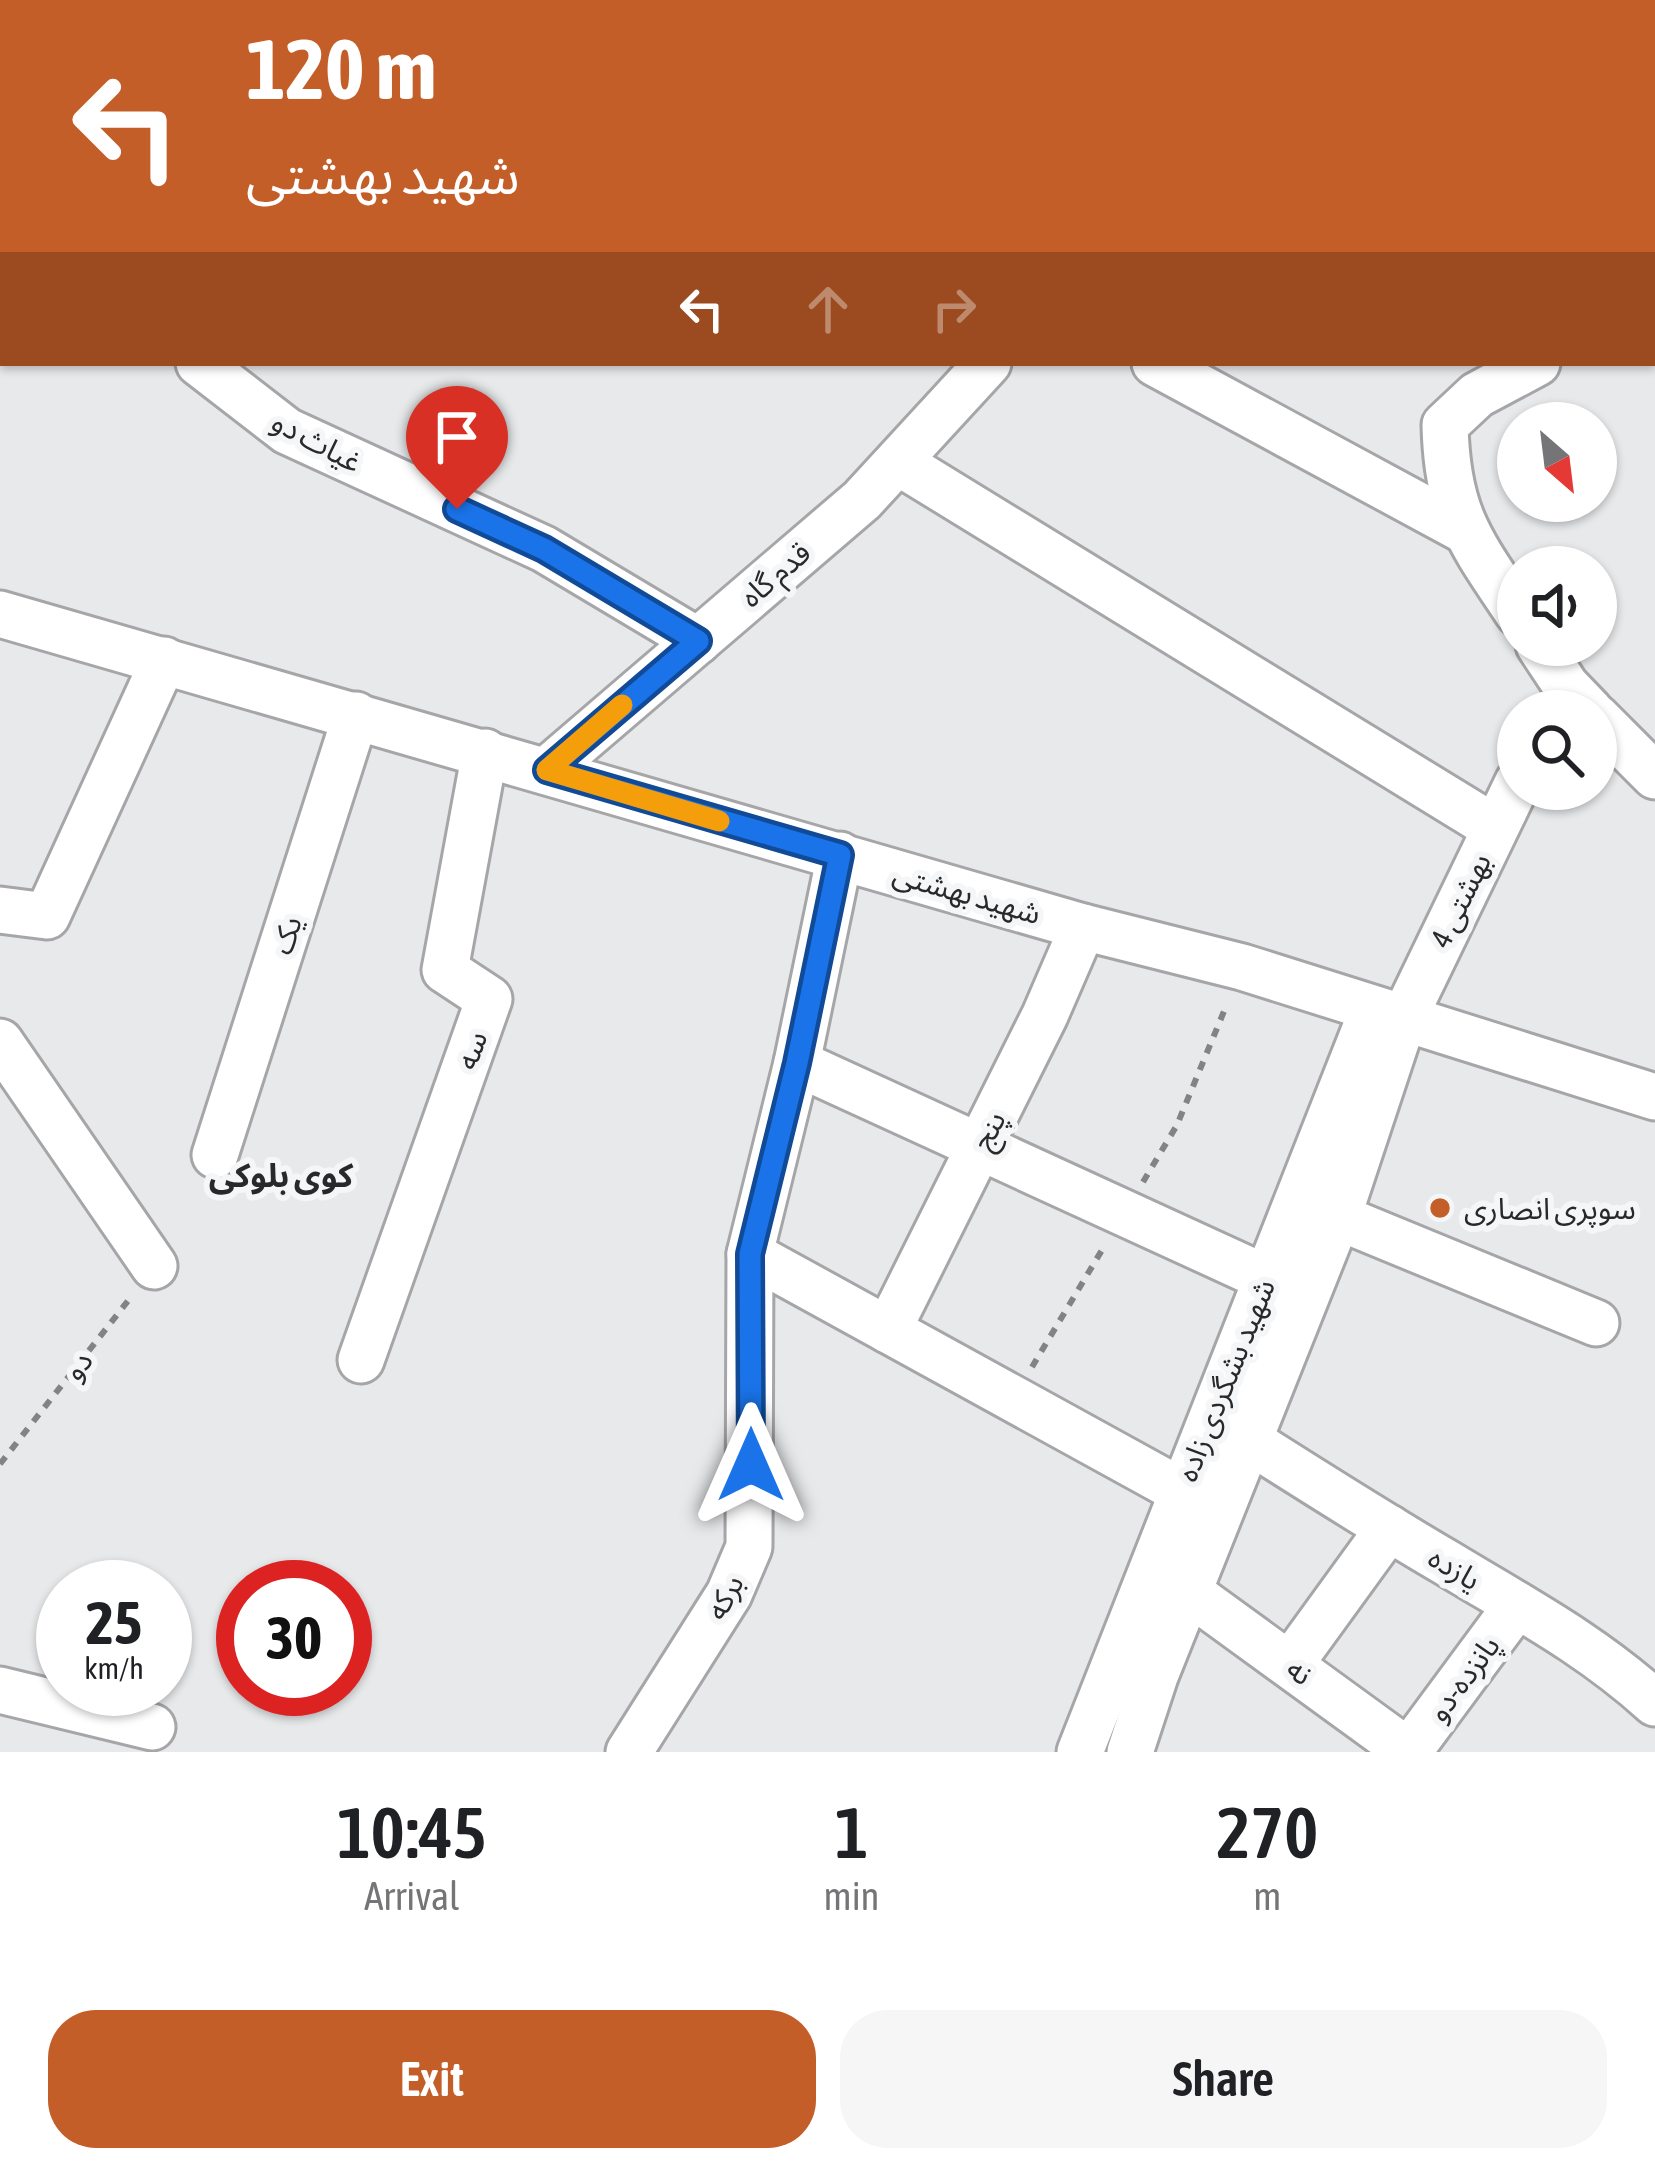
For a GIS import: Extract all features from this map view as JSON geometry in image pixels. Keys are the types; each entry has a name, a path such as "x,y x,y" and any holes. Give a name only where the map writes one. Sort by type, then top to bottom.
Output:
{"street":[{"name":"غیاث دو","path":"203,366 286,431 544,549 698,641"},
{"name":"قدم گاه","path":"547,770 862,500 985,366"},
{"path":"1161,366 1462,529"},
{"path":"1497,582 1462,529 1446,471 1445,425 1478,395 1531,366"},
{"path":"898,462 1495,828"},
{"name":"شهید بهشتی","path":"0,614 1083,927 1242,968 1654,1095"},
{"path":"0,910 47,916 164,660"},
{"name":"یک","path":"215,1155 356,715"},
{"path":"1617,742 1655,776"},
{"name":"سه","path":"361,1360 489,999 445,970 484,752"},
{"name":"بهشتی 4","path":"1388,1014 1504,810"},
{"name":"برکه","path":"629,1752 729,1594 749,1547 750,1254 797,1063 840,855"},
{"name":"پنج","path":"888,1330 1046,1015 1083,927"},
{"name":"شهید بشگردی زاده","path":"1080,1752 1181,1491 1228,1432 1338,1217 1388,1014"},
{"name":"شهید بشگردی زاده","path":"1130,1752 1189,1592 1266,1278 1388,1014"},
{"path":"797,1063 1266,1278"},
{"path":"8,1073 154,1266"},
{"path":"1338,1217 1596,1323"},
{"path":"750,1254 1181,1491"},
{"name":"یازده","path":"1228,1432 1545,1618 1613,1665 1655,1703"},
{"path":"1291,1664 1389,1528"},
{"name":"نه","path":"1189,1592 1409,1752"},
{"name":"پانزده-دو","path":"1409,1752 1517,1605"},
{"path":"0,1690 152,1727"}],"path":[{"name":"دو","path":"0,1464 154,1266"}],"slow traffic":[{"path":"622,705 547,770 719,821"}],"place":[{"name":"سوپری انصاری","path":"1440,1208"}],"district":[{"name":"کوی بلوکی","path":"281,1175"}],"route":[{"path":"457,509 544,549 698,641 547,770 840,855 797,1063 750,1254 751,1465"}]}
